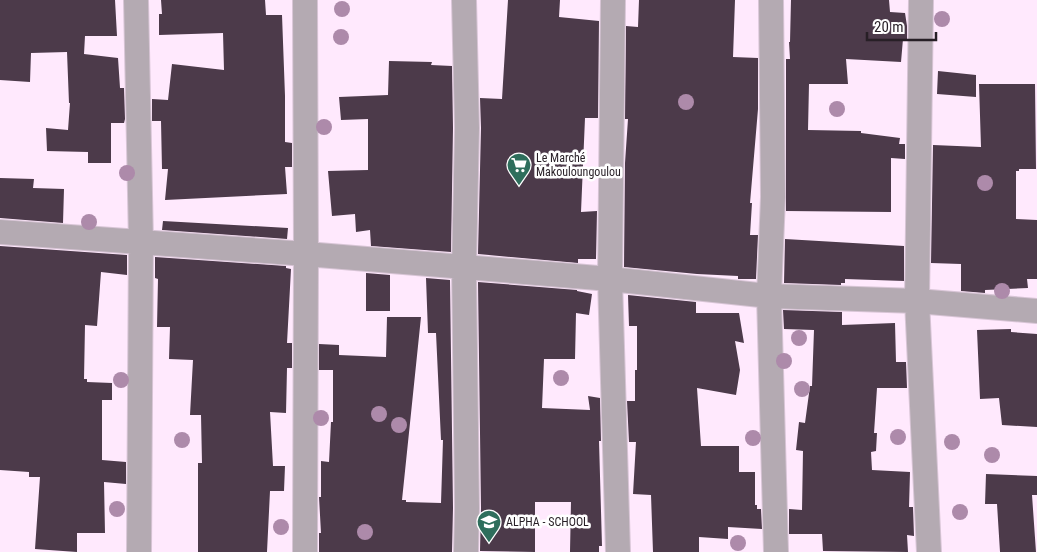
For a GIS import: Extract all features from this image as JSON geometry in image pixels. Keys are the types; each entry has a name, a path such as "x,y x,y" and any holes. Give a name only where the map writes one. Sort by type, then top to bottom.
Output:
{"street":[{"path":"136,0 141,242 139,552"},
{"path":"305,0 305,552"},
{"path":"464,0 467,128 464,268 466,552"},
{"path":"613,0 610,279 618,552"},
{"path":"772,0 773,197 769,296 776,552"},
{"path":"921,0 917,301 929,552"},
{"path":"0,232 306,254 610,279 769,296 917,301 1037,311"}],"building":[{"path":"0,0 115,0 117,36 85,36 84,54 118,58 120,88 124,88 125,119 124,123 111,123 111,163 88,163 88,152 47,151 46,128 68,130 70,103 67,52 31,53 30,82 0,80"},
{"path":"161,0 265,0 266,15 282,15 285,142 292,143 292,167 285,167 287,194 165,200 168,169 162,169 161,121 152,121 152,99 168,100 172,64 224,70 223,33 159,35 159,14 162,14"},
{"path":"508,0 560,0 559,17 599,21 598,118 585,118 581,212 597,211 596,259 578,259 578,263 478,254 480,98 502,99"},
{"path":"639,0 735,0 733,57 758,58 758,109 750,203 752,203 750,235 758,235 756,279 738,279 738,276 624,267 625,163 628,119 625,119 626,26 638,27"},
{"path":"791,0 889,0 890,12 905,13 907,39 903,39 901,62 846,59 848,84 809,84 808,130 861,131 861,133 900,138 899,144 905,144 905,159 891,158 891,212 786,211 786,59 790,59"},
{"path":"389,61 432,62 431,65 452,66 451,252 371,246 370,230 356,232 355,214 332,216 328,171 368,170 368,119 341,120 339,97 388,95"},
{"path":"938,71 976,75 976,97 937,94"},
{"path":"979,84 1035,84 1036,169 1019,169 1019,171 1016,171 1016,219 1037,220 1037,279 1027,279 1028,288 985,290 985,293 961,291 961,264 931,263 933,145 981,147"},
{"path":"0,178 34,179 33,188 64,189 63,223 0,218"},
{"path":"163,221 288,228 287,239 162,230"},
{"path":"785,239 904,246 904,281 845,279 845,283 841,283 841,285 784,283"},
{"path":"0,246 127,255 127,275 101,272 97,326 85,325 84,379 87,379 87,382 112,383 112,400 102,400 102,460 126,462 126,484 104,482 105,533 77,533 77,552 35,549 40,477 29,477 29,472 0,470"},
{"path":"155,257 286,266 286,268 291,269 287,343 292,343 292,368 287,368 286,413 270,412 273,466 285,466 284,491 270,491 267,552 198,552 198,463 202,463 201,415 190,415 193,360 169,359 170,327 157,327 158,279 155,278"},
{"path":"366,273 390,275 390,311 366,311"},
{"path":"426,278 450,280 452,552 319,552 319,533 321,533 319,497 321,497 321,461 329,462 331,422 333,422 333,370 319,370 319,344 339,345 339,355 386,357 387,317 421,317 402,500 406,500 406,502 441,503 443,440 441,440 436,333 428,333"},
{"path":"478,282 577,290 592,294 589,315 576,313 575,359 544,359 542,408 590,410 588,396 600,398 601,441 599,441 602,546 599,546 599,552 570,552 571,502 535,502 535,552 480,551"},
{"path":"628,295 696,302 696,313 739,313 744,343 735,341 740,370 736,395 697,388 701,446 739,446 739,472 755,472 755,505 757,505 757,509 761,509 762,529 728,527 728,539 699,537 699,552 653,552 651,495 633,494 636,442 629,442 627,401 635,401 637,326 629,326"},
{"path":"783,310 842,312 842,325 895,323 896,362 906,362 907,388 877,388 874,433 877,433 876,451 871,452 872,470 910,472 909,507 913,507 914,536 907,535 908,552 823,551 822,534 789,534 789,509 802,510 803,451 796,450 799,422 805,423 810,386 812,386 814,330 784,329"},
{"path":"1011,329 1011,332 1037,334 1037,427 1002,425 999,398 980,399 977,330"},
{"path":"986,474 1037,476 1037,495 1032,495 1036,552 1000,552 997,504 985,504"}],"place":[{"name":"Le Marché Makouloungoulou","path":"519,186"},
{"name":"ALPHA - SCHOOL","path":"489,543"}]}
